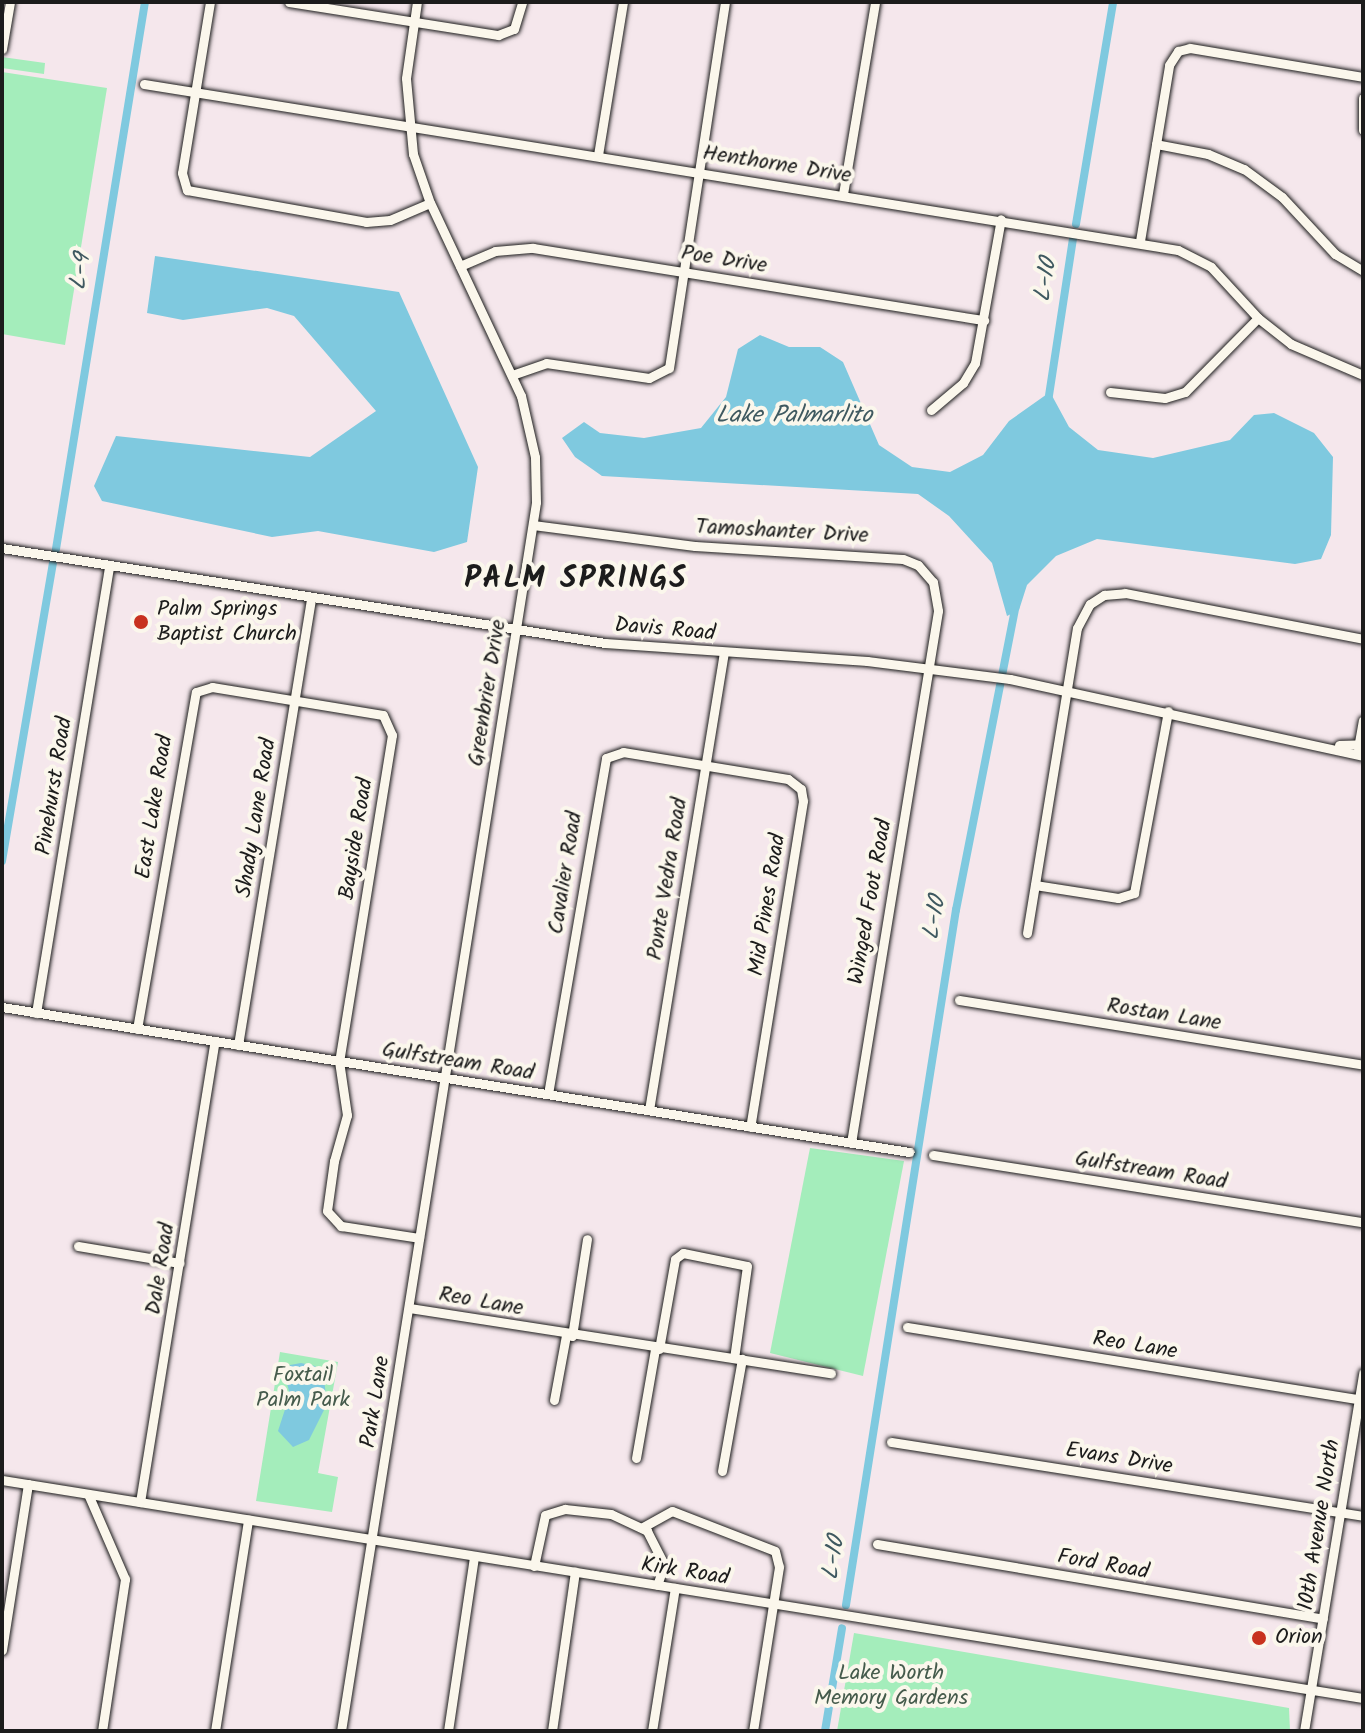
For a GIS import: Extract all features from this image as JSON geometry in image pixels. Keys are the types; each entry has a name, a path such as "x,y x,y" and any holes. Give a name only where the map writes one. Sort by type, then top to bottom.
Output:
{"street":[{"path":"2,49 10,2"},
{"path":"210,2 182,179 197,195 366,222 390,220 430,203"},
{"path":"289,2 498,35 514,29 522,2"},
{"name":"Greenbrier Drive","path":"417,2 406,78 408,125 430,203 512,375 535,457 533,525 443,1078"},
{"path":"598,155 623,2"},
{"path":"512,375 552,363 661,376 671,362 725,2"},
{"path":"843,194 875,2"},
{"path":"1140,241 1169,65 1184,49 1363,77"},
{"name":"Henthorne Drive","path":"144,84 1140,241 1201,260 1258,318 1309,355 1363,375"},
{"path":"1363,98 1363,130"},
{"path":"1156,144 1208,154 1253,174 1282,197 1321,242 1363,271"},
{"path":"931,410 970,374 984,320 1001,219"},
{"name":"Poe Drive","path":"460,266 495,251 520,247 984,320"},
{"path":"1110,392 1165,398 1185,392 1258,318"},
{"name":"Tamoshanter Drive","path":"533,525 682,545 908,560 927,573 937,594 928,668"},
{"name":"Davis Road","path":"2,548 517,630 724,654 928,668 1010,679 1360,755"},
{"name":"Pinehurst Road","path":"36,1013 109,565"},
{"path":"1027,933 1080,617 1094,600 1114,593 1363,639"},
{"name":"Shady Lane Road","path":"238,1045 311,597"},
{"name":"Ponte Vedra Road","path":"649,1110 724,654"},
{"name":"Winged Foot Road","path":"851,1143 928,668"},
{"name":"East Lake Road","path":"137,1029 192,697 212,687 294,700"},
{"name":"Bayside Road","path":"294,700 377,713 392,729 339,1061"},
{"path":"1035,885 1118,898 1134,893 1168,711"},
{"path":"1360,755 1363,720"},
{"name":"Davis Road","path":"1324,745 1361,744"},
{"name":"Cavalier Road","path":"548,1094 603,763 623,752 705,766"},
{"name":"Mid Pines Road","path":"705,766 788,779 803,795 750,1127"},
{"name":"Rostan Lane","path":"959,1000 1363,1065"},
{"name":"Gulfstream Road","path":"2,1007 909,1152"},
{"name":"Dale Road","path":"140,1502 215,1041"},
{"path":"339,1061 347,1115 334,1161 328,1217 341,1226 419,1238"},
{"name":"Park Lane","path":"341,1731 443,1078"},
{"name":"Gulfstream Road","path":"933,1155 1363,1222"},
{"path":"554,1400 587,1239"},
{"path":"78,1246 180,1263"},
{"path":"636,1458 675,1259 683,1253 747,1266 722,1471"},
{"name":"Reo Lane","path":"409,1308 657,1349 831,1373"},
{"name":"Reo Lane","path":"907,1327 1361,1400"},
{"name":"10th Avenue North","path":"1304,1731 1361,1400 1363,1373"},
{"name":"Evans Drive","path":"891,1442 1363,1516"},
{"name":"Kirk Road","path":"2,1480 1363,1698"},
{"path":"2,1650 28,1484"},
{"path":"88,1494 125,1587 102,1731"},
{"path":"534,1566 542,1519 557,1510 611,1514 643,1527 664,1565 657,1585"},
{"path":"643,1527 672,1511 767,1544 779,1562 753,1731"},
{"path":"215,1731 248,1520"},
{"name":"Ford Road","path":"877,1544 1323,1619"},
{"path":"448,1731 474,1556"},
{"path":"552,1731 575,1572"},
{"path":"652,1731 675,1588"}],"green space":[{"path":"2,57 45,63 44,74 2,68"},
{"path":"2,72 107,88 65,345 2,334"},
{"path":"810,1148 904,1161 863,1376 770,1353"},
{"name":"Foxtail Palm Park","path":"280,1352 338,1362 318,1473 338,1477 332,1512 256,1501"},
{"name":"Lake Worth Memory Gardens","path":"854,1633 1289,1708 1290,1731 837,1731"}],"water":[{"path":"155,256 399,292 478,467 467,542 434,552 318,531 272,537 102,501 94,486 116,436 310,457 376,411 294,316 267,308 183,320 147,313"},
{"name":"Lake Palmarlito","path":"760,335 789,347 820,347 843,362 879,445 912,467 950,472 983,455 1009,421 1050,392 1069,427 1098,450 1153,458 1230,440 1254,415 1274,413 1314,433 1333,457 1331,535 1321,559 1295,564 1097,539 1056,556 1027,585 1019,610 1007,616 992,563 949,516 918,494 602,476 575,457 562,438 584,422 600,433 644,438 701,428 726,397 738,349"},
{"path":"301,1363 315,1366 324,1379 327,1404 309,1440 293,1447 278,1431 290,1394 284,1374 290,1365"}],"waterway":[{"name":"L-9","path":"56,549 145,2"},
{"name":"L-10","path":"1076,224 1113,2"},
{"name":"L-10","path":"1048,402 1073,239"},
{"name":"L-9","path":"2,861 53,563"},
{"name":"L-10","path":"846,1605 956,910 1016,605"},
{"name":"L-10","path":"825,1731 842,1628"}],"place":[{"name":"Palm Springs Baptist Church","path":"141,622"},
{"name":"Orion","path":"1259,1638"}],"district":[{"name":"PALM SPRINGS","path":"576,579"}]}
